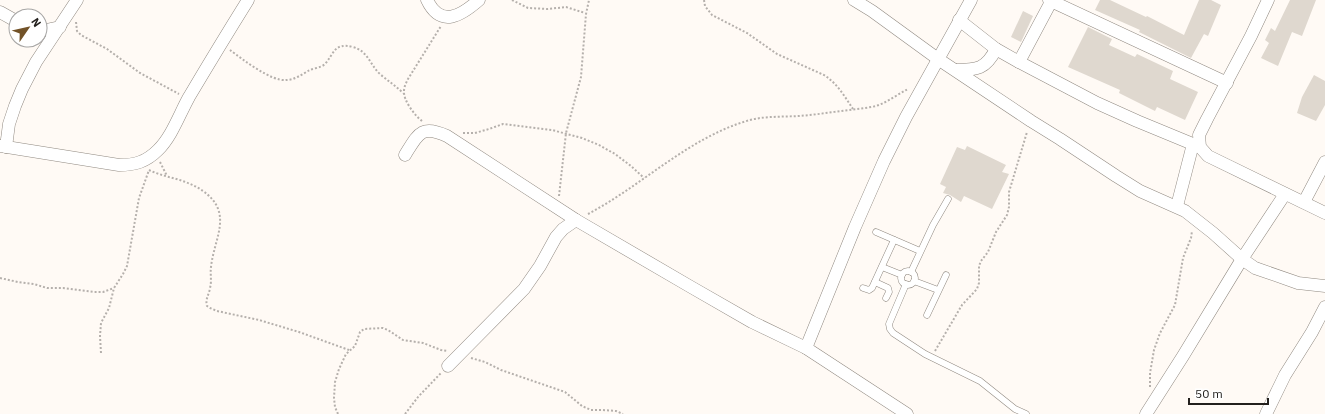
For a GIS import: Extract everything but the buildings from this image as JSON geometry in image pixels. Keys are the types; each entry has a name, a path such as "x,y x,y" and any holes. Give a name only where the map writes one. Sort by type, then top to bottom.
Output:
{"street":[{"path":"76,2 36,62 20,94 3,146 119,165 148,165 166,140 188,99 248,0"},
{"path":"428,0 430,6 438,14 446,18 456,16 464,12 479,0"},
{"path":"854,0 872,11 938,59 1116,176 1140,191 1181,209 1255,268 1298,283 1325,286"},
{"path":"806,348 855,226 884,161 906,117 971,0"},
{"path":"1019,62 1050,0 1227,83"},
{"path":"1181,209 1183,178 1199,135 1206,119 1227,83 1268,0"},
{"path":"959,20 996,49 1019,62 1104,106 1196,146 1208,156 1325,213"},
{"path":"48,30 60,27"},
{"path":"956,70 973,70 982,66 991,58 996,49"},
{"path":"405,155 415,138 422,132 428,130 441,133 576,220 752,322 806,348 907,414"},
{"path":"1304,202 1325,162"},
{"path":"1146,414 1242,259 1285,194"},
{"path":"448,366 524,289 540,266 556,237 563,229 576,220"},
{"path":"1266,414 1285,375 1325,307"}],"lane":[{"path":"911,272 920,251 948,199"},
{"path":"876,232 920,251"},
{"path":"863,288 871,289 894,240"},
{"path":"882,267 902,275"},
{"path":"902,275 907,272 911,272"},
{"path":"911,272 914,274 914,281"},
{"path":"902,275 903,282 906,284"},
{"path":"927,315 946,275"},
{"path":"906,284 912,284 914,281"},
{"path":"914,281 938,290"},
{"path":"875,282 888,288 889,292 886,298"},
{"path":"906,284 891,316 889,324 893,333 932,357 973,376 1015,409 1026,414"}],"path":[{"path":"512,0 528,8 548,10 566,8 586,14"},
{"path":"558,207 566,133 580,77 588,0"},
{"path":"704,0 705,6 712,15 747,33 777,54 830,79 836,84 853,109"},
{"path":"76,2 76,26 77,31 81,36 107,49 127,65 155,82 188,99"},
{"path":"403,93 404,86 408,79 446,18"},
{"path":"222,44 265,74 285,81 324,65 332,52 339,47 354,47 366,54 377,71 403,93 410,109 419,119 441,133 475,133 489,130 503,124 566,133 593,143 609,151 631,166 644,178"},
{"path":"576,220 610,201 700,142 726,129 751,120 817,114 877,105 908,89 926,82"},
{"path":"932,357 962,305 977,289 980,283 979,266 981,260 988,252 996,232 1007,214 1009,207 1009,192 1013,176 1031,121"},
{"path":"101,353 100,328 109,308 114,288 124,274 127,266 139,198 148,165 191,184 204,192 218,206 221,215 220,226 211,266 210,289 206,300 207,306 217,311 259,320 299,332 349,350"},
{"path":"1154,401 1149,383 1154,350 1160,333 1175,305 1183,258 1191,238 1192,226 1181,209"},
{"path":"0,278 34,284 47,288 103,292 114,288"},
{"path":"338,414 335,407 334,398 335,382 342,360 349,350 355,346 360,332 364,329 384,328 403,340 423,343 441,350 461,354 485,362 501,370 565,392 582,406 591,410 603,410 623,414"},
{"path":"405,414 418,397 448,366"}]}
